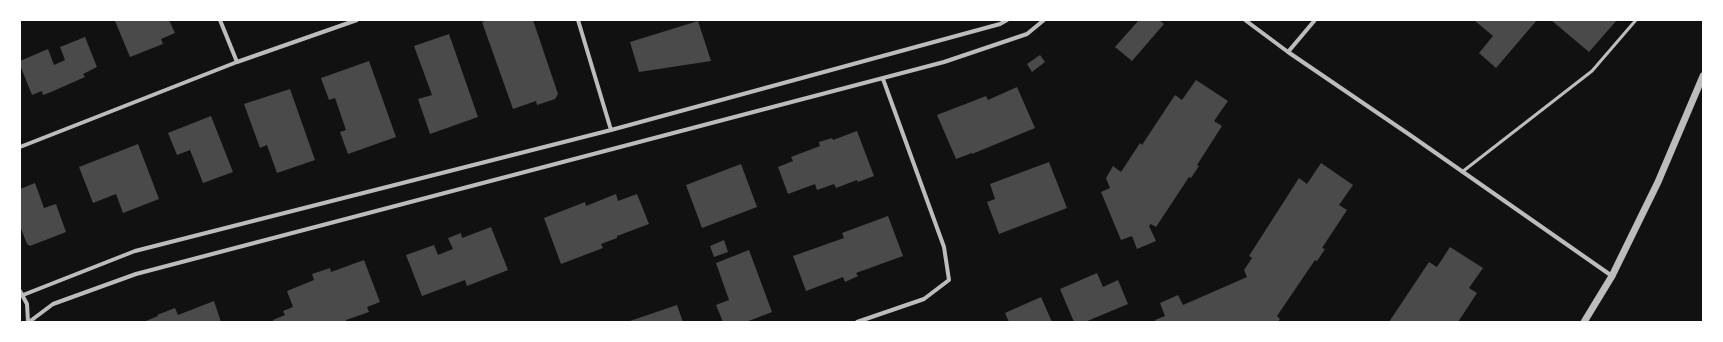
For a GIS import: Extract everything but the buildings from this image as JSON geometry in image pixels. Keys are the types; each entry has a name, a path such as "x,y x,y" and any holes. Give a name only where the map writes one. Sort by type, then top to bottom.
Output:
{"street":[{"path":"220,20 238,62"},
{"path":"20,147 238,62 357,20"},
{"path":"578,20 611,130"},
{"path":"29,322 28,308 22,293 135,251 611,130 1000,24 1007,20"},
{"path":"29,322 53,304 136,274 944,62 1027,34 1044,20"},
{"path":"1246,20 1288,52 1612,276"},
{"path":"1288,52 1315,20"},
{"path":"857,322 924,298 948,280 944,247 883,79"},
{"path":"1584,322 1612,276 1658,182 1702,79"}],"lane":[{"path":"1462,172 1592,71 1636,20"}]}
